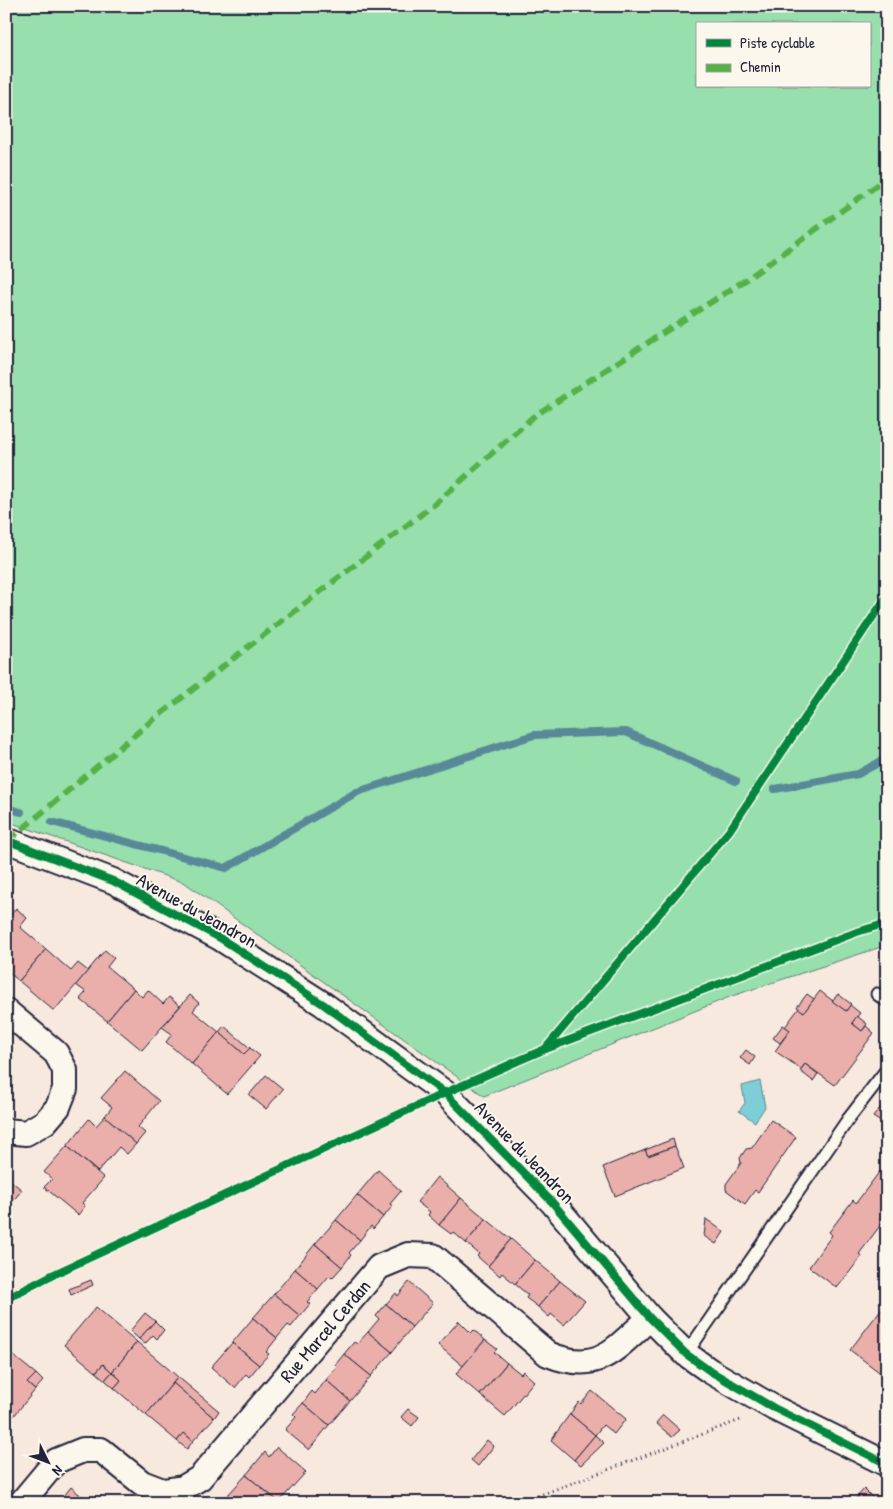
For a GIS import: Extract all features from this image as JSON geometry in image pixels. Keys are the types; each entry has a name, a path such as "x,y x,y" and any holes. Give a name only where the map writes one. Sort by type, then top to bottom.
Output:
{"street":[{"name":"Avenue du Jeandron","path":"6,840 113,881 220,938 323,1004 445,1093 552,1202 650,1318 686,1354 710,1371 774,1408 887,1464"},
{"path":"6,1011 56,1052 65,1070 65,1089 58,1107 45,1122 26,1133 6,1131"},
{"name":"Rue Marcel Cerdan","path":"21,1503 56,1461 83,1450 101,1450 142,1483 163,1491 183,1488 200,1478 380,1267 408,1254 433,1256 548,1354 565,1361 585,1363 604,1357 650,1318"}],"lane":[{"path":"686,1354 849,1118 887,1069"}],"path":[{"path":"519,1503 774,1408"}],"green space":[{"path":"6,6 887,6 887,945 732,996 484,1096 185,883 6,821"}],"water":[{"path":"760,1081 765,1107 755,1122 739,1111 745,1103 742,1086"}],"building":[{"path":"16,908 27,918 20,927 46,949 19,981 6,970 6,920"},
{"path":"46,949 71,971 78,963 88,971 54,1011 19,981"},
{"path":"105,950 114,958 107,967 134,989 107,1021 80,999 86,992 76,985"},
{"path":"134,989 142,997 148,990 163,1004 169,997 180,1006 142,1050 107,1021"},
{"path":"820,991 846,1011 850,1005 860,1013 852,1023 862,1031 866,1026 874,1033 835,1085 805,1064 801,1069 775,1051 790,1030 785,1027 799,1008 804,1012"},
{"path":"807,994 814,999 804,1012 797,1007"},
{"path":"838,994 851,1004 846,1011 832,1001"},
{"path":"190,995 199,1003 193,1011 219,1032 192,1064 166,1042 172,1034 162,1027"},
{"path":"857,1016 867,1024 862,1031 852,1023"},
{"path":"783,1025 790,1030 780,1043 773,1038"},
{"path":"224,1026 250,1048 244,1054 219,1032"},
{"path":"219,1032 244,1054 250,1048 260,1056 227,1094 192,1064"},
{"path":"746,1050 755,1057 750,1065 740,1058"},
{"path":"805,1064 818,1074 813,1081 800,1071"},
{"path":"125,1071 159,1101 138,1127 145,1133 136,1144 105,1116 112,1107 101,1098"},
{"path":"266,1075 283,1089 266,1109 249,1095"},
{"path":"887,1099 887,1126 873,1117"},
{"path":"105,1116 136,1144 127,1154 119,1147 98,1172 67,1146 89,1119 96,1126"},
{"path":"771,1120 796,1137 758,1192 755,1190 745,1204 726,1190 726,1184 741,1163 740,1158 746,1149 752,1148"},
{"path":"673,1139 675,1146 648,1156 645,1150"},
{"path":"67,1146 104,1178 82,1203 85,1206 78,1215 44,1187 52,1179 44,1172"},
{"path":"675,1146 684,1168 615,1196 603,1167 645,1150 648,1156"},
{"path":"378,1170 401,1191 390,1204 393,1206 383,1217 357,1195"},
{"path":"880,1171 887,1176 887,1223 885,1225 882,1223 859,1254 862,1256 837,1288 809,1267 832,1235 829,1232 853,1200 856,1203"},
{"path":"6,1177 22,1190 6,1209"},
{"path":"437,1177 461,1198 439,1225 428,1215 430,1212 417,1202"},
{"path":"357,1195 383,1217 373,1229 371,1226 360,1240 336,1220"},
{"path":"461,1198 486,1219 466,1243 453,1232 451,1234 439,1225"},
{"path":"486,1219 511,1239 488,1266 477,1256 479,1254 466,1243"},
{"path":"706,1219 724,1232 716,1244 704,1236"},
{"path":"336,1220 360,1240 349,1253 351,1255 342,1267 315,1244"},
{"path":"511,1239 535,1260 515,1284 502,1273 500,1276 488,1266"},
{"path":"315,1244 342,1267 332,1278 329,1276 318,1289 295,1269"},
{"path":"535,1260 560,1281 538,1307 526,1298 528,1295 515,1284"},
{"path":"295,1269 318,1289 307,1302 310,1304 300,1316 274,1294"},
{"path":"91,1280 93,1285 71,1295 69,1289"},
{"path":"560,1281 585,1301 564,1325 551,1314 549,1317 538,1307"},
{"path":"409,1282 433,1303 412,1327 386,1304 396,1293 398,1296"},
{"path":"274,1294 300,1316 291,1327 288,1325 277,1338 253,1318"},
{"path":"386,1304 412,1327 392,1352 368,1332 379,1319 376,1316"},
{"path":"885,1304 887,1305 887,1378 850,1350"},
{"path":"96,1307 137,1342 112,1372 103,1364 96,1372 64,1345"},
{"path":"145,1313 155,1321 139,1339 130,1331"},
{"path":"253,1318 277,1338 266,1352 269,1354 259,1365 232,1343"},
{"path":"155,1321 164,1330 157,1339 153,1335 145,1344 139,1339"},
{"path":"459,1321 471,1333 474,1330 485,1340 463,1366 438,1345"},
{"path":"368,1332 392,1352 371,1376 344,1354 354,1342 357,1344"},
{"path":"485,1340 497,1349 494,1352 507,1363 480,1395 456,1374"},
{"path":"137,1342 178,1377 146,1415 114,1388 121,1380 112,1372"},
{"path":"232,1343 259,1365 249,1377 246,1374 235,1388 211,1367"},
{"path":"6,1350 36,1374 27,1383 35,1390 9,1422 6,1420"},
{"path":"344,1354 371,1376 350,1401 326,1380 337,1367 335,1365"},
{"path":"507,1363 521,1374 523,1371 534,1381 505,1416 480,1395"},
{"path":"103,1364 112,1372 105,1380 96,1372"},
{"path":"112,1372 121,1380 114,1388 105,1380"},
{"path":"36,1374 43,1381 35,1390 27,1383"},
{"path":"178,1377 219,1411 214,1418 173,1383"},
{"path":"326,1380 350,1401 329,1425 303,1403 312,1391 315,1394"},
{"path":"173,1383 214,1418 193,1441 184,1433 177,1441 146,1415"},
{"path":"592,1391 626,1419 614,1434 603,1425 595,1435 570,1414 579,1402 581,1404"},
{"path":"303,1403 329,1425 309,1450 285,1430 296,1417 293,1414"},
{"path":"408,1409 419,1417 412,1426 401,1417"},
{"path":"570,1414 595,1435 574,1460 551,1440"},
{"path":"663,1415 680,1430 672,1437 656,1423"},
{"path":"184,1433 193,1441 187,1449 177,1441"},
{"path":"595,1435 604,1443 581,1465 574,1460"},
{"path":"487,1440 494,1446 478,1466 471,1460"},
{"path":"277,1447 306,1472 279,1502 246,1475 265,1452 269,1457"},
{"path":"246,1475 279,1502 230,1503 232,1500 227,1496"},
{"path":"71,1487 79,1494 70,1503 63,1497"},
{"path":"864,1489 878,1503 852,1503"},
{"path":"79,1494 90,1503 72,1503"}],"waterway":[{"path":"52,822 226,868 357,792 534,735 626,732 736,781"},
{"path":"775,789 858,774 887,758"},
{"path":"6,808 21,812"}],"marked path":[{"path":"8,841 149,723 436,503 534,416 747,279 887,178"}],"cycle path":[{"path":"545,1049 729,831 887,596"},
{"path":"6,840 113,881 220,938 323,1004 445,1093 552,1202 650,1318 686,1354 710,1371 774,1408 887,1464"},
{"path":"6,1299 50,1276 445,1093 543,1050 857,932 887,923"}]}
